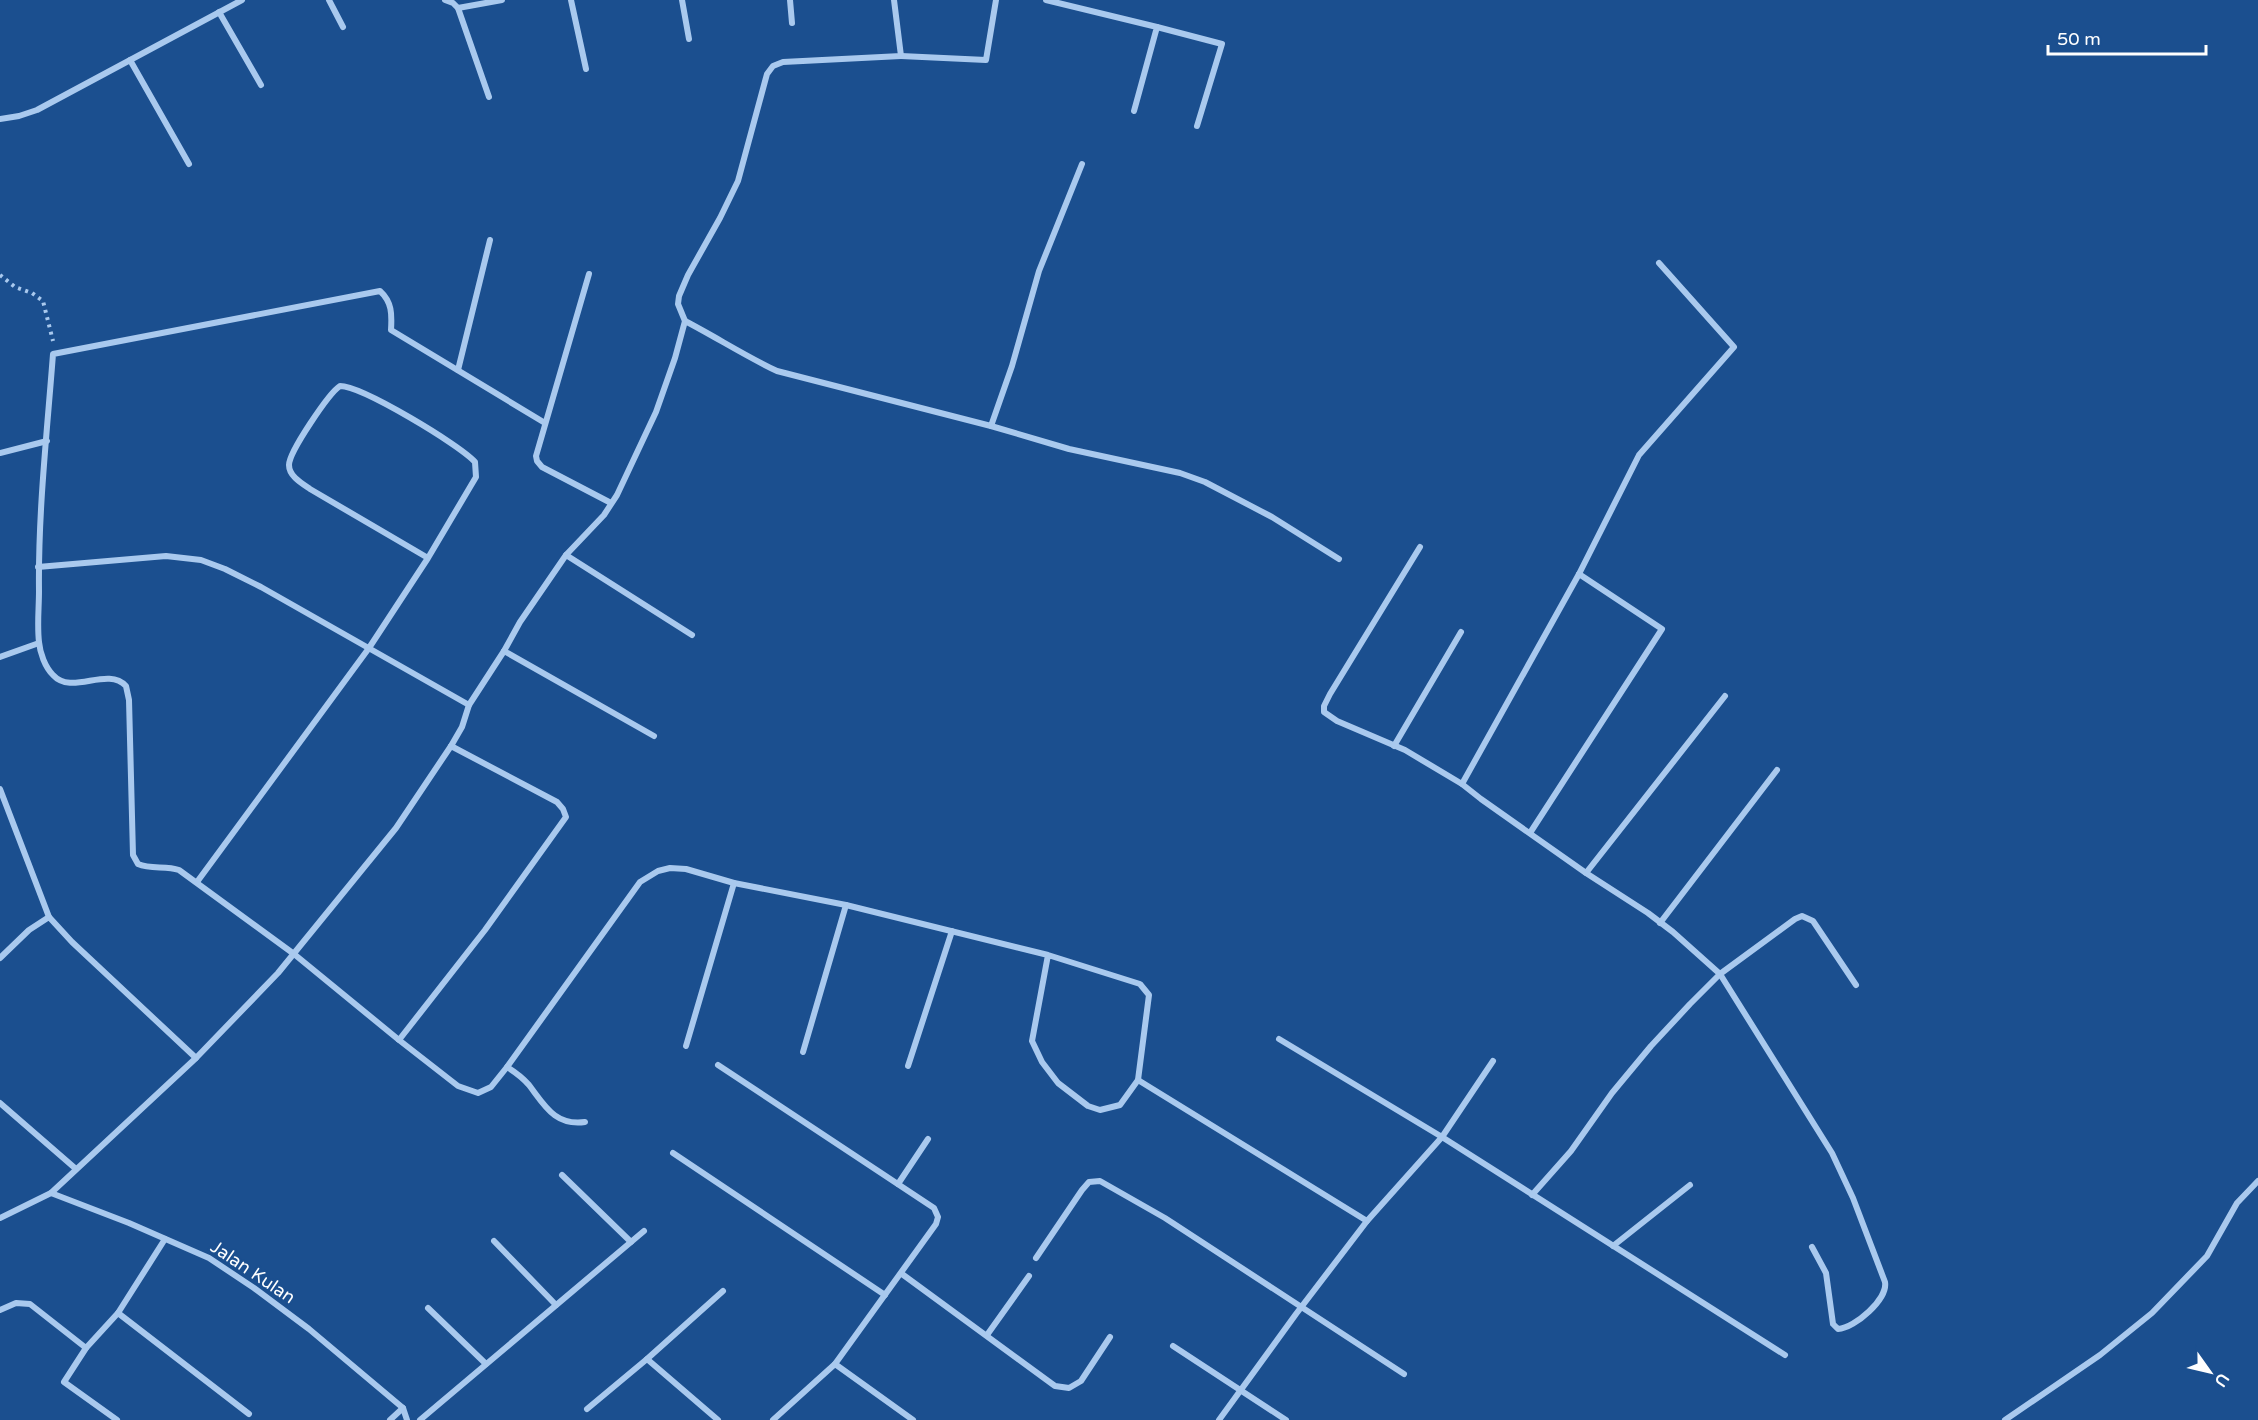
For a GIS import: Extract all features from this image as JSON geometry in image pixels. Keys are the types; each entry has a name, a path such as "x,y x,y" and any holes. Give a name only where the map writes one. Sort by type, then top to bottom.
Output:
{"street":[{"path":"0,118 19,117 37,110 242,0"},
{"path":"329,0 343,27"},
{"path":"445,0 458,8 489,97"},
{"path":"458,8 502,0"},
{"path":"571,0 586,69"},
{"path":"682,0 689,39"},
{"path":"790,0 792,23"},
{"path":"894,0 901,56"},
{"path":"0,1218 51,1193 196,1058 294,954 396,828 451,746 462,727 469,705 520,622 566,555 604,515 656,412 685,321 678,304 679,296 687,275 720,218 738,180 767,74 774,66 783,62 901,56 986,60 996,0"},
{"path":"1046,0 1222,44 1197,126"},
{"path":"219,12 261,85"},
{"path":"1134,111 1157,27"},
{"path":"130,60 189,164"},
{"path":"991,426 1012,366 1039,271 1082,164"},
{"path":"458,370 490,240"},
{"path":"1462,784 1579,574 1639,455 1734,347 1659,263"},
{"path":"589,274 536,456 542,467 611,503"},
{"path":"545,423 391,330 392,318 388,299 380,291 52,354 38,567 39,643 47,667 59,680 86,682 118,679 126,686 129,700 133,855 141,866 173,867 197,882 294,954 399,1040 469,1092 483,1092 491,1087 640,882 670,867 734,883 846,905 952,931 1048,956 1140,984 1148,992 1138,1080 1120,1105 1100,1110 1077,1099 1058,1083 1042,1062 1032,1033 1048,956"},
{"path":"685,321 751,359 777,371 991,426 1070,449 1180,473 1205,482 1272,517 1339,559"},
{"path":"197,882 369,648 428,558 476,477 475,462 460,450 386,404 356,389 340,386 334,390 317,414 292,454 289,467 292,475 299,482 428,558"},
{"path":"0,453 47,441"},
{"path":"1420,547 1324,706 1326,714 1394,746 1462,784 1586,873 1660,922 1720,974 1832,1153 1853,1198 1885,1282 1886,1288 1882,1298 1863,1317 1845,1328 1838,1329 1833,1324 1826,1273 1812,1247"},
{"path":"566,555 692,635"},
{"path":"38,567 166,556 201,560 261,586 469,705"},
{"path":"1530,833 1662,629 1579,574"},
{"path":"1394,746 1461,632"},
{"path":"0,657 39,643"},
{"path":"504,651 654,736"},
{"path":"1586,873 1725,696"},
{"path":"399,1040 485,930 566,817 557,802 451,746"},
{"path":"1660,922 1777,770"},
{"path":"0,789 49,917 72,942 196,1058"},
{"path":"686,1046 734,883"},
{"path":"803,1052 846,905"},
{"path":"1532,1195 1571,1150 1612,1093 1651,1046 1720,974 1802,916 1813,921 1856,985"},
{"path":"0,958 29,930 49,917"},
{"path":"908,1066 952,931"},
{"path":"1279,1040 1442,1137 1785,1355"},
{"path":"1219,1420 1367,1221 1442,1137 1493,1061"},
{"path":"718,1065 934,1208 938,1217 936,1224 902,1274 835,1364 772,1420"},
{"path":"507,1067 522,1077 536,1095 563,1121 571,1124 585,1122"},
{"path":"1138,1080 1367,1221"},
{"path":"0,1103 76,1169"},
{"path":"898,1184 928,1139"},
{"path":"673,1153 885,1295"},
{"path":"562,1175 631,1242"},
{"path":"1036,1258 1082,1190 1089,1182 1100,1181 1165,1218 1404,1374"},
{"path":"2005,1420 2100,1355 2152,1313 2207,1256 2237,1203 2258,1181"},
{"path":"1614,1246 1690,1185"},
{"name":"Jalan Kulan","path":"51,1193 209,1258 309,1329 403,1408"},
{"path":"420,1420 644,1231"},
{"path":"117,1420 64,1382 86,1348 118,1313 165,1239"},
{"path":"494,1241 556,1305"},
{"path":"902,1274 1055,1386 1069,1388 1081,1381 1110,1337"},
{"path":"987,1335 1029,1276"},
{"path":"587,1409 723,1291"},
{"path":"0,1310 16,1303 30,1304 86,1348"},
{"path":"428,1308 486,1364"},
{"path":"118,1313 249,1414"},
{"path":"1173,1346 1286,1420"},
{"path":"646,1359 718,1420"},
{"path":"835,1364 913,1420"},
{"path":"390,1420 403,1408 407,1420"}],"path":[{"path":"0,275 15,287 32,293 43,301 54,336 52,354"}]}
